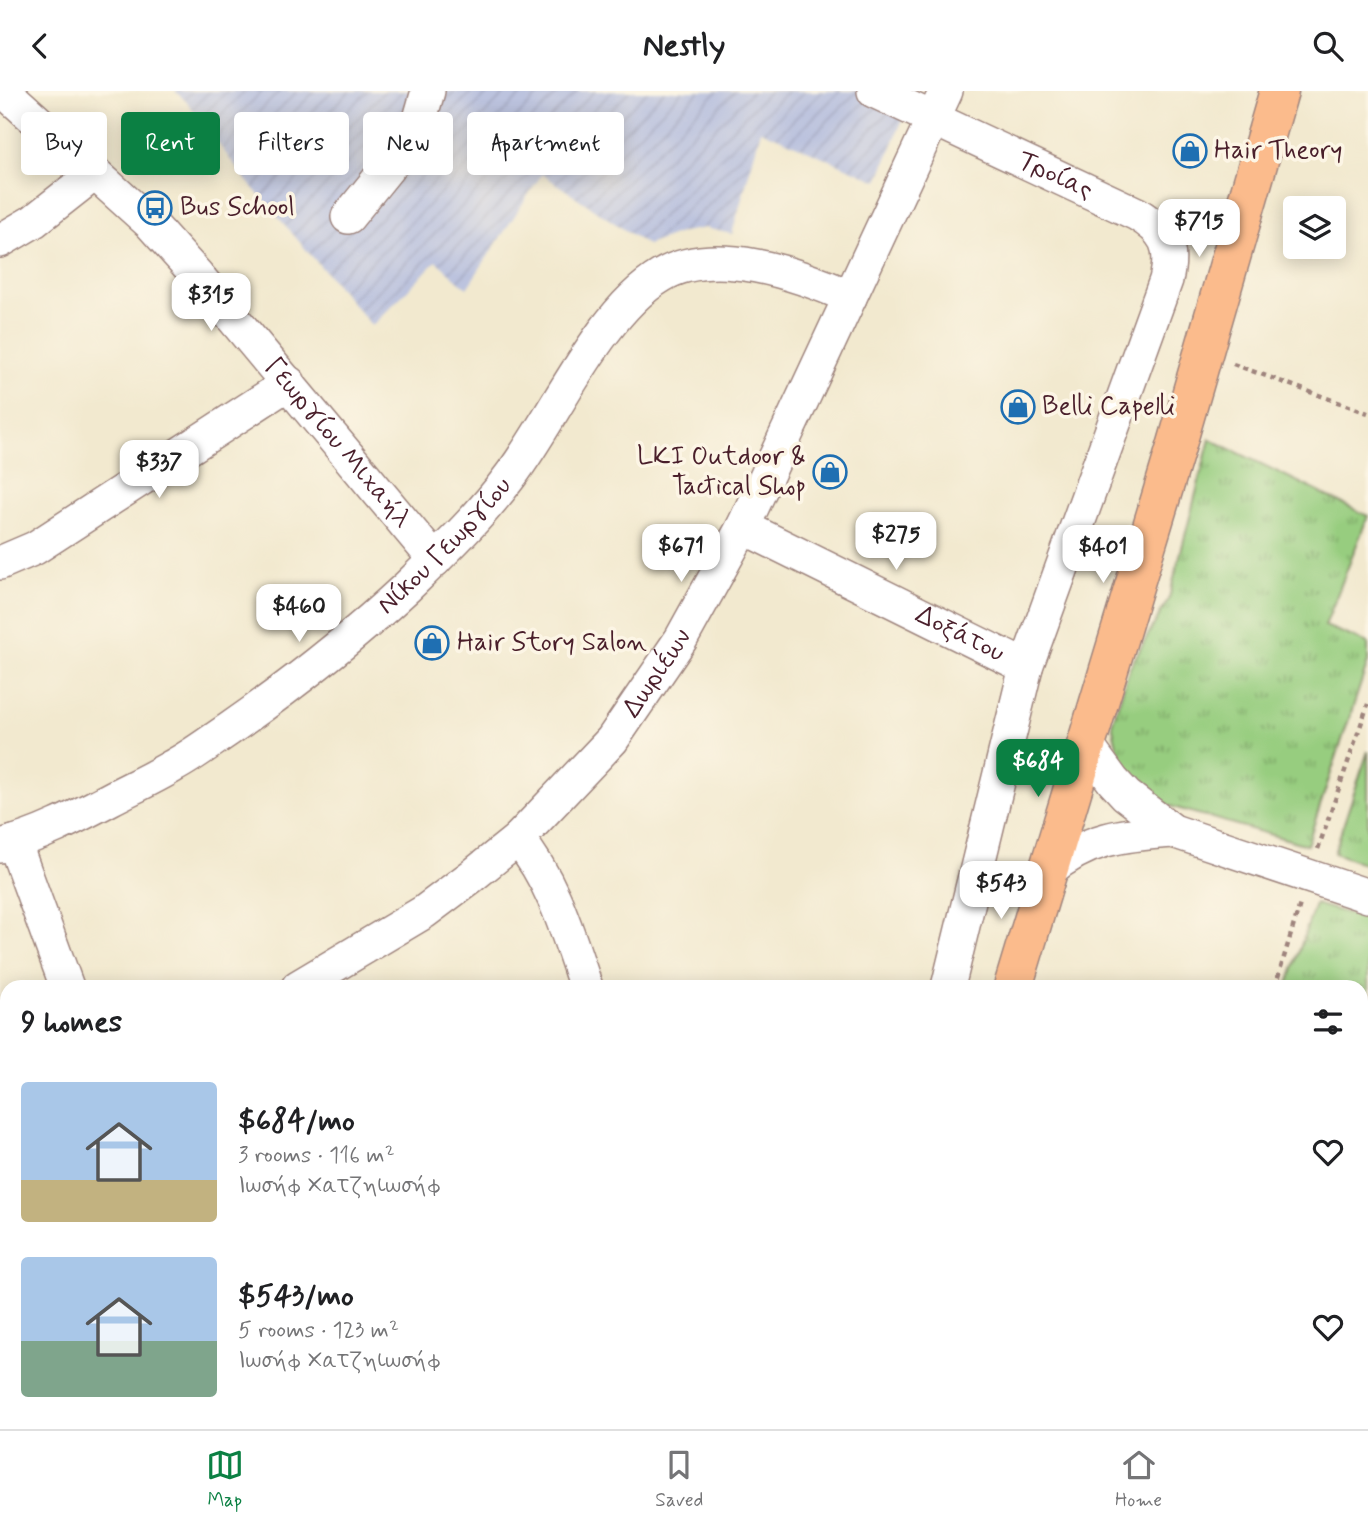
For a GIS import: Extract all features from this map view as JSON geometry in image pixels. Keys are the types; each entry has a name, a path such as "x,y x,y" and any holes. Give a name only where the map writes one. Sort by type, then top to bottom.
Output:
{"main road":[{"path":"1015,980 1279,91"}],"street":[{"name":"Γεωργίου Μιχαήλ","path":"4,91 27,112"},
{"path":"348,217 416,133 428,91"},
{"name":"Τροίας","path":"874,91 940,106 1137,214 1160,230 1167,243 1169,267 1166,280 1026,667"},
{"name":"Δωριέων","path":"310,980 424,912 518,839 612,740 681,639 743,527 940,106"},
{"path":"0,241 34,221 92,175"},
{"name":"Γεωργίου Μιχαήλ","path":"97,175 151,224 289,383 435,560"},
{"name":"Νίκου Γεωργίου","path":"7,844 88,810 175,765 267,703 358,632 435,560 511,475 604,333 632,298 662,275 689,265 715,262 743,264 803,279 850,297"},
{"path":"0,563 35,548 289,383"},
{"name":"Δοξάτου","path":"743,527 1026,667"},
{"path":"950,980 1026,667"},
{"path":"1086,744 1126,795 1173,831 1368,896"},
{"path":"1047,871 1070,854 1101,841 1122,835 1173,831"},
{"path":"518,839 552,892 583,980"},
{"path":"7,844 64,980"}],"path":[{"path":"1203,353 1368,413"}],"shaded area":[{"path":"175,91 914,91 878,181 761,130 732,234 705,228 682,232 647,245 543,175 624,175 624,112 467,112 467,175 541,175 467,288 436,261 372,326 242,175 349,175 349,112 234,112 234,165 220,146 220,112 195,112"}],"green space":[{"path":"1210,439 1368,516 1325,626 1368,643 1368,662 1307,845 1173,807 1143,793 1122,769 1112,724 1130,667 1169,598"},
{"path":"1368,751 1368,865 1334,853"},
{"path":"1315,904 1368,919 1368,980 1289,980"}],"place":[{"name":"Hair Theory","path":"1190,151"},
{"name":"Bus School","path":"155,208"},
{"name":"Belli Capelli","path":"1018,407"},
{"name":"LKI Outdoor & Tactical Shop","path":"830,472"},
{"name":"Hair Story Salon","path":"432,643"}]}
